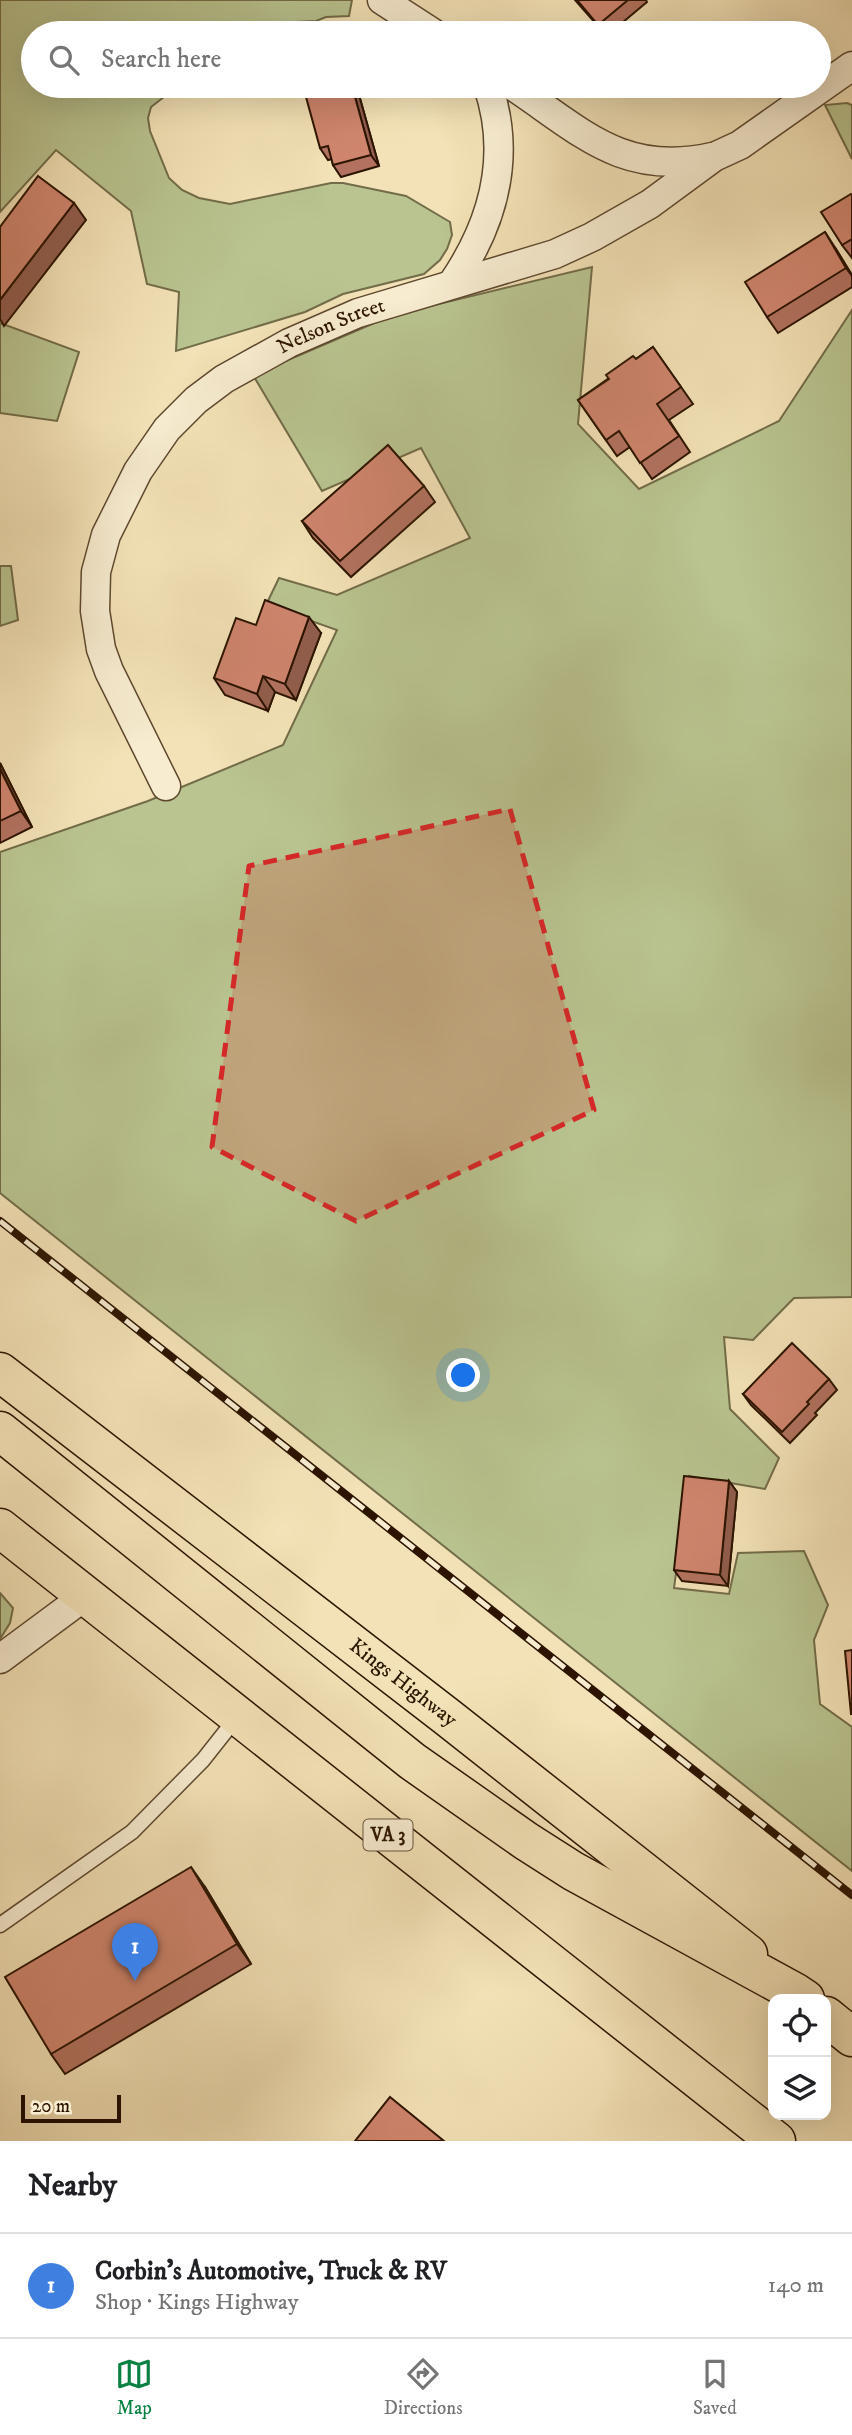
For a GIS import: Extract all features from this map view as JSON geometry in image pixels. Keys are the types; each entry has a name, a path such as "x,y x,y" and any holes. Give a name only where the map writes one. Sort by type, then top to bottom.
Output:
{"main road":[{"name":"Kings Highway","path":"0,1372 446,1716 797,1994"},
{"path":"0,1431 412,1761 573,1871 796,1994"},
{"name":"VA 3","path":"0,1528 776,2141"},
{"path":"831,2020 852,2037"}],"street":[{"path":"382,0 414,21"},
{"name":"Nelson Street","path":"831,81 852,66"},
{"path":"452,284 469,259 487,220 498,179 499,137 493,98"},
{"path":"531,98 603,147 635,159 674,163 714,157"},
{"name":"Nelson Street","path":"166,786 109,671 101,649 95,611 96,572 106,535 138,471 167,429 196,400 224,379 289,343 358,313 555,254 592,237 650,204 714,157 740,145 807,98"},
{"path":"0,1659 85,1596"}],"lane":[{"path":"0,1925 132,1832 203,1760 238,1716"}],"highlighted area":[{"path":"510,809 594,1110 356,1221 212,1147 249,866"}],"green space":[{"path":"0,0 352,0 349,16 326,17 316,21 21,21 21,98 163,98 151,107 148,118 150,131 169,178 182,190 199,198 230,204 331,183 343,183 406,196 450,222 452,235 440,260 424,274 343,294 305,312 176,351 179,292 147,284 131,211 56,150 0,212"},
{"path":"825,105 852,105 852,159"},
{"path":"592,267 578,424 639,489 779,421 852,310 852,1297 794,1298 753,1340 724,1337 730,1409 779,1458 765,1489 689,1476 674,1588 729,1594 738,1553 804,1551 828,1605 814,1640 820,1704 852,1727 852,1871 0,1193 0,852 148,801 283,745 337,630 266,605 279,578 337,595 470,538 421,448 322,491 253,375 393,315"},
{"path":"0,323 79,352 57,421 0,413"},
{"path":"0,566 11,566 18,620 0,626"},
{"path":"0,1593 13,1608 10,1623 0,1639"}],"building":[{"path":"577,0 628,0 603,21 595,21"},
{"path":"306,98 355,98 371,155 333,165 328,146 320,148"},
{"path":"38,176 74,203 0,300 0,227"},
{"path":"851,194 852,239 842,245 821,212"},
{"path":"825,232 846,268 767,317 745,282"},
{"path":"653,347 681,387 657,404 679,436 640,463 619,431 606,440 578,400 609,379 606,375 633,356 636,359"},
{"path":"388,445 424,486 340,561 302,521"},
{"path":"265,600 309,617 285,684 263,676 257,694 214,678 236,618 256,625"},
{"path":"0,769 21,811 0,821"},
{"path":"792,1343 829,1379 782,1432 743,1394"},
{"path":"684,1476 729,1481 720,1575 674,1570"},
{"path":"852,1650 852,1714 851,1714 845,1651"},
{"path":"191,1867 237,1944 51,2054 5,1977"},
{"path":"390,2097 444,2141 355,2141"}],"railway":[{"path":"0,1221 852,1895"}],"place":[{"name":"Corbin's Automotive, Truck & RV","path":"135,1981"}]}
